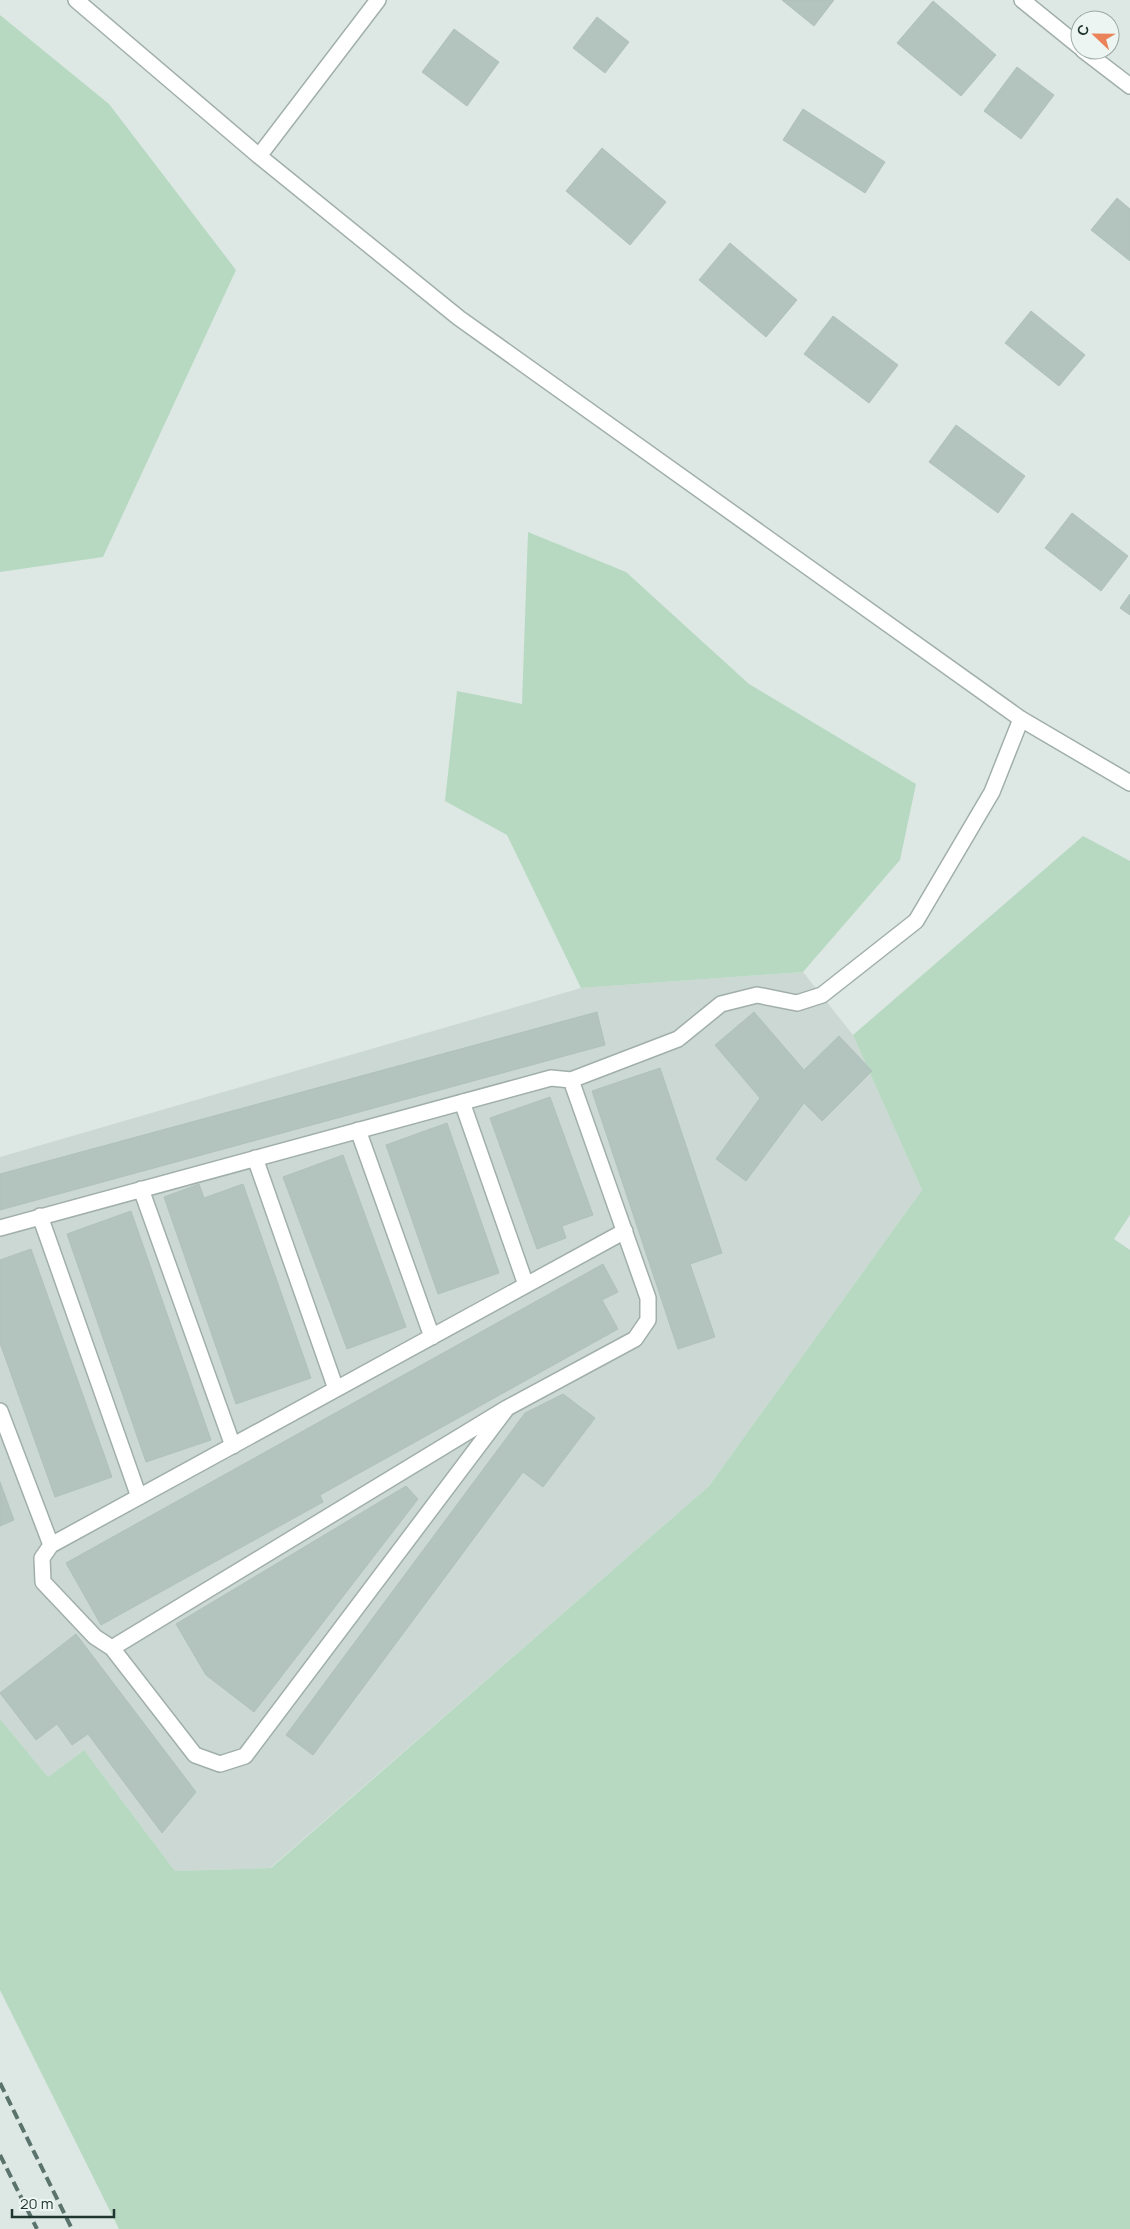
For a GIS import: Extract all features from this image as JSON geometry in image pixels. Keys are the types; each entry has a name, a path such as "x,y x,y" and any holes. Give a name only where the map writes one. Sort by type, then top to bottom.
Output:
{"street":[{"path":"76,0 259,156 458,318 1021,719 1130,784"},
{"path":"259,156 378,0"},
{"path":"1022,0 1070,39"},
{"path":"1096,60 1130,86"},
{"path":"0,1228 551,1078 571,1080 678,1039 721,1004 757,995 797,1003 822,995 916,921 992,792 1021,719"},
{"path":"112,1648 506,1408 635,1339 648,1320 648,1298 571,1080"},
{"path":"462,1102 526,1285"},
{"path":"358,1130 432,1337"},
{"path":"255,1158 336,1389"},
{"path":"142,1189 233,1446"},
{"path":"40,1216 139,1497"},
{"path":"506,1408 245,1756 220,1764 195,1755 112,1648 95,1637 43,1582 42,1558 52,1545 625,1231"},
{"path":"0,1411 52,1545"}],"shaded area":[{"path":"803,972 853,1035 922,1190 709,1486 270,1868 175,1871 84,1750 48,1777 0,1719 0,1157 581,988"}],"green space":[{"path":"0,15 109,104 236,270 103,557 0,572"},
{"path":"528,532 626,572 749,684 916,784 900,860 803,972 581,988 507,835 445,801 457,691 522,704"},
{"path":"1083,836 1130,861 1130,1215 1114,1239 1130,1250 1130,2229 119,2229 0,1990 0,1719 48,1777 84,1750 175,1871 271,1868 709,1486 922,1190 853,1035"}],"building":[{"path":"782,0 834,0 814,26"},
{"path":"933,1 996,55 961,96 897,43"},
{"path":"597,17 629,42 605,73 573,48"},
{"path":"454,29 499,62 467,106 422,72"},
{"path":"1017,67 1054,95 1021,139 984,111"},
{"path":"803,109 885,162 865,193 783,140"},
{"path":"602,148 666,202 630,245 566,191"},
{"path":"1117,198 1130,209 1130,261 1091,230"},
{"path":"730,243 797,300 766,337 699,280"},
{"path":"1031,311 1085,355 1059,386 1005,343"},
{"path":"833,316 898,365 869,403 804,354"},
{"path":"956,425 1025,476 998,513 929,462"},
{"path":"1072,513 1128,556 1101,591 1045,548"},
{"path":"1130,594 1130,615 1120,608"},
{"path":"597,1012 605,1045 0,1210 0,1174"},
{"path":"754,1012 804,1070 839,1036 872,1071 822,1121 804,1103 746,1181 716,1159 760,1098 715,1045"},
{"path":"660,1068 722,1253 690,1264 715,1337 678,1349 592,1091"},
{"path":"550,1097 593,1215 562,1226 566,1238 537,1249 490,1118"},
{"path":"447,1123 499,1273 438,1294 386,1145"},
{"path":"343,1155 406,1327 347,1349 283,1177"},
{"path":"199,1184 204,1198 243,1184 311,1378 236,1404 164,1197"},
{"path":"131,1211 211,1440 146,1462 67,1234"},
{"path":"31,1249 112,1477 55,1497 0,1343 0,1260"},
{"path":"603,1264 618,1292 602,1300 618,1329 320,1495 323,1502 101,1625 66,1563"},
{"path":"563,1394 595,1418 543,1487 523,1472 313,1755 286,1735 525,1413"},
{"path":"0,1482 14,1520 0,1526"},
{"path":"406,1486 418,1499 254,1712 206,1675 176,1624"},
{"path":"76,1634 196,1792 162,1833 88,1734 72,1745 57,1724 36,1740 0,1693"}],"railway":[{"path":"0,2083 72,2229"},
{"path":"0,2155 37,2229"}]}
